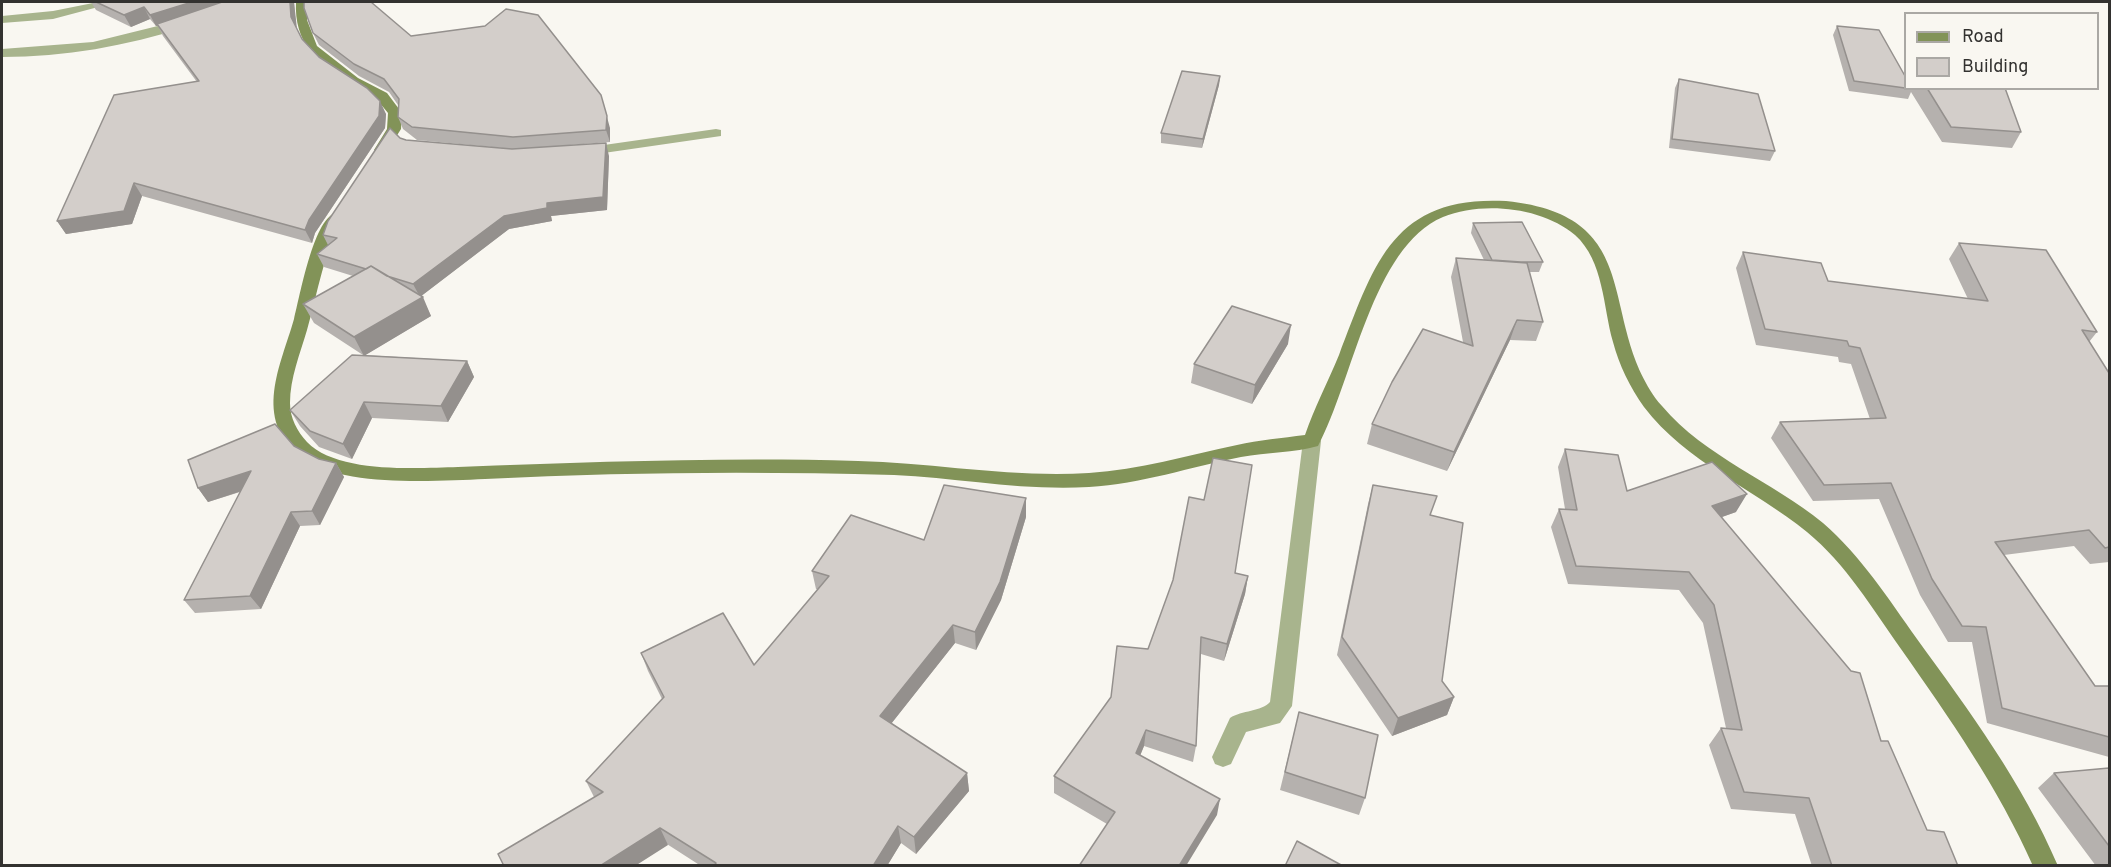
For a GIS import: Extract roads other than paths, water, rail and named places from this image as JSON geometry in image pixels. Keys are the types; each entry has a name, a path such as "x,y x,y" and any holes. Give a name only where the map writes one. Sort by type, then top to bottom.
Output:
{"street":[{"path":"2,20 53,15 111,2"},
{"path":"302,2 301,20 312,48 353,81 382,96 395,113 400,135 372,164"},
{"path":"2,52 48,52 104,46 142,37 199,18"},
{"path":"571,153 716,133"},
{"path":"347,199 325,234 282,388 282,413 291,435 309,454 338,467 400,473 579,467 807,465 949,471 1037,480 1092,480 1128,476 1241,450 1312,441"},
{"path":"1223,757 1233,728 1244,719 1272,716 1281,706 1312,441 1319,415 1334,390 1387,255 1407,232 1425,219 1452,209 1482,205 1513,205 1545,213 1576,227 1594,247 1606,275 1618,333 1629,368 1645,400 1670,425 1702,451 1814,527 1843,555 1867,584 1985,751 2015,801 2046,866"}]}
